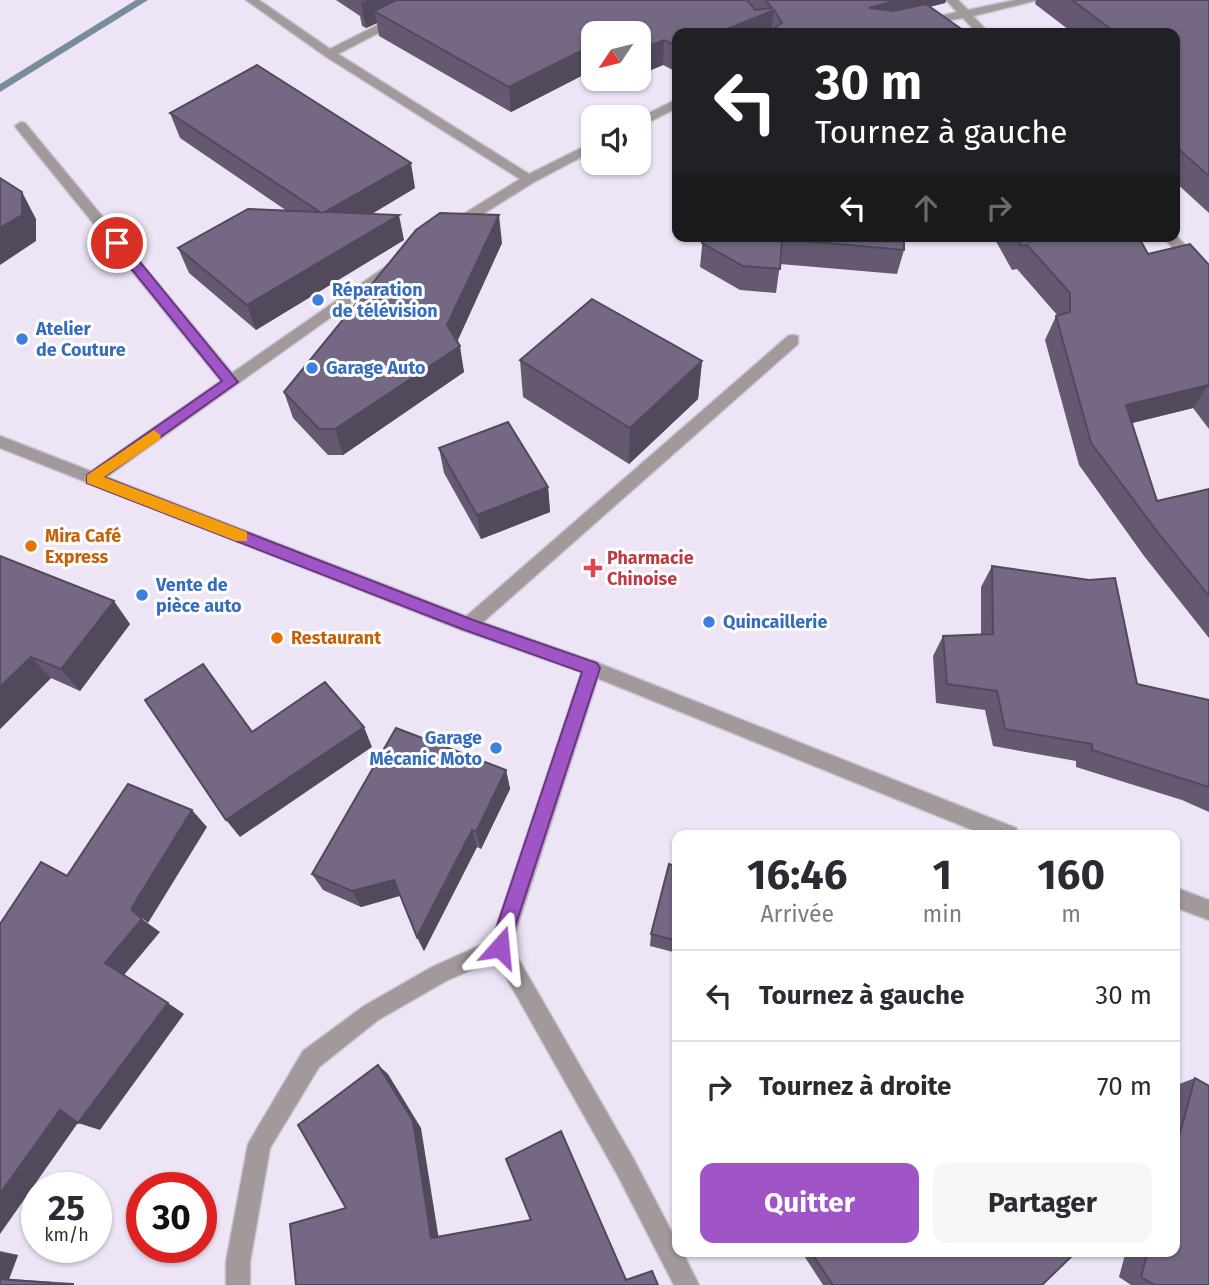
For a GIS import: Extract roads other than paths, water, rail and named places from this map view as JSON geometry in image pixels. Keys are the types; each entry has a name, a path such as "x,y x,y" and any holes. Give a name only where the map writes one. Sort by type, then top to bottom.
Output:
{"street":[{"path":"252,0 329,54 529,179"},
{"path":"329,54 436,0"},
{"path":"951,0 978,28"},
{"path":"912,25 1032,0"},
{"path":"651,117 672,106"},
{"path":"22,126 231,382"},
{"path":"436,237 529,179 581,152"},
{"path":"1174,242 1209,280"},
{"path":"92,479 403,261"},
{"path":"468,625 793,340"},
{"path":"0,442 468,625 592,668 997,830"},
{"path":"238,1285 238,1262 259,1144 311,1059 371,1013 439,974 500,947 592,668"},
{"path":"1180,899 1209,910"},
{"path":"500,947 619,1154 672,1256"},
{"path":"672,1257 687,1285"}],"waterway":[{"path":"0,89 143,0"}],"place":[{"name":"Réparation de télévision","path":"318,300"},
{"name":"Atelier de Couture","path":"22,339"},
{"name":"Garage Auto","path":"312,368"},
{"name":"Mira Café Express","path":"31,546"},
{"name":"Pharmacie Chinoise","path":"593,568"},
{"name":"Vente de pièce auto","path":"142,595"},
{"name":"Quincaillerie","path":"709,622"},
{"name":"Restaurant","path":"277,638"},
{"name":"Garage Mécanic Moto","path":"496,748"}]}
